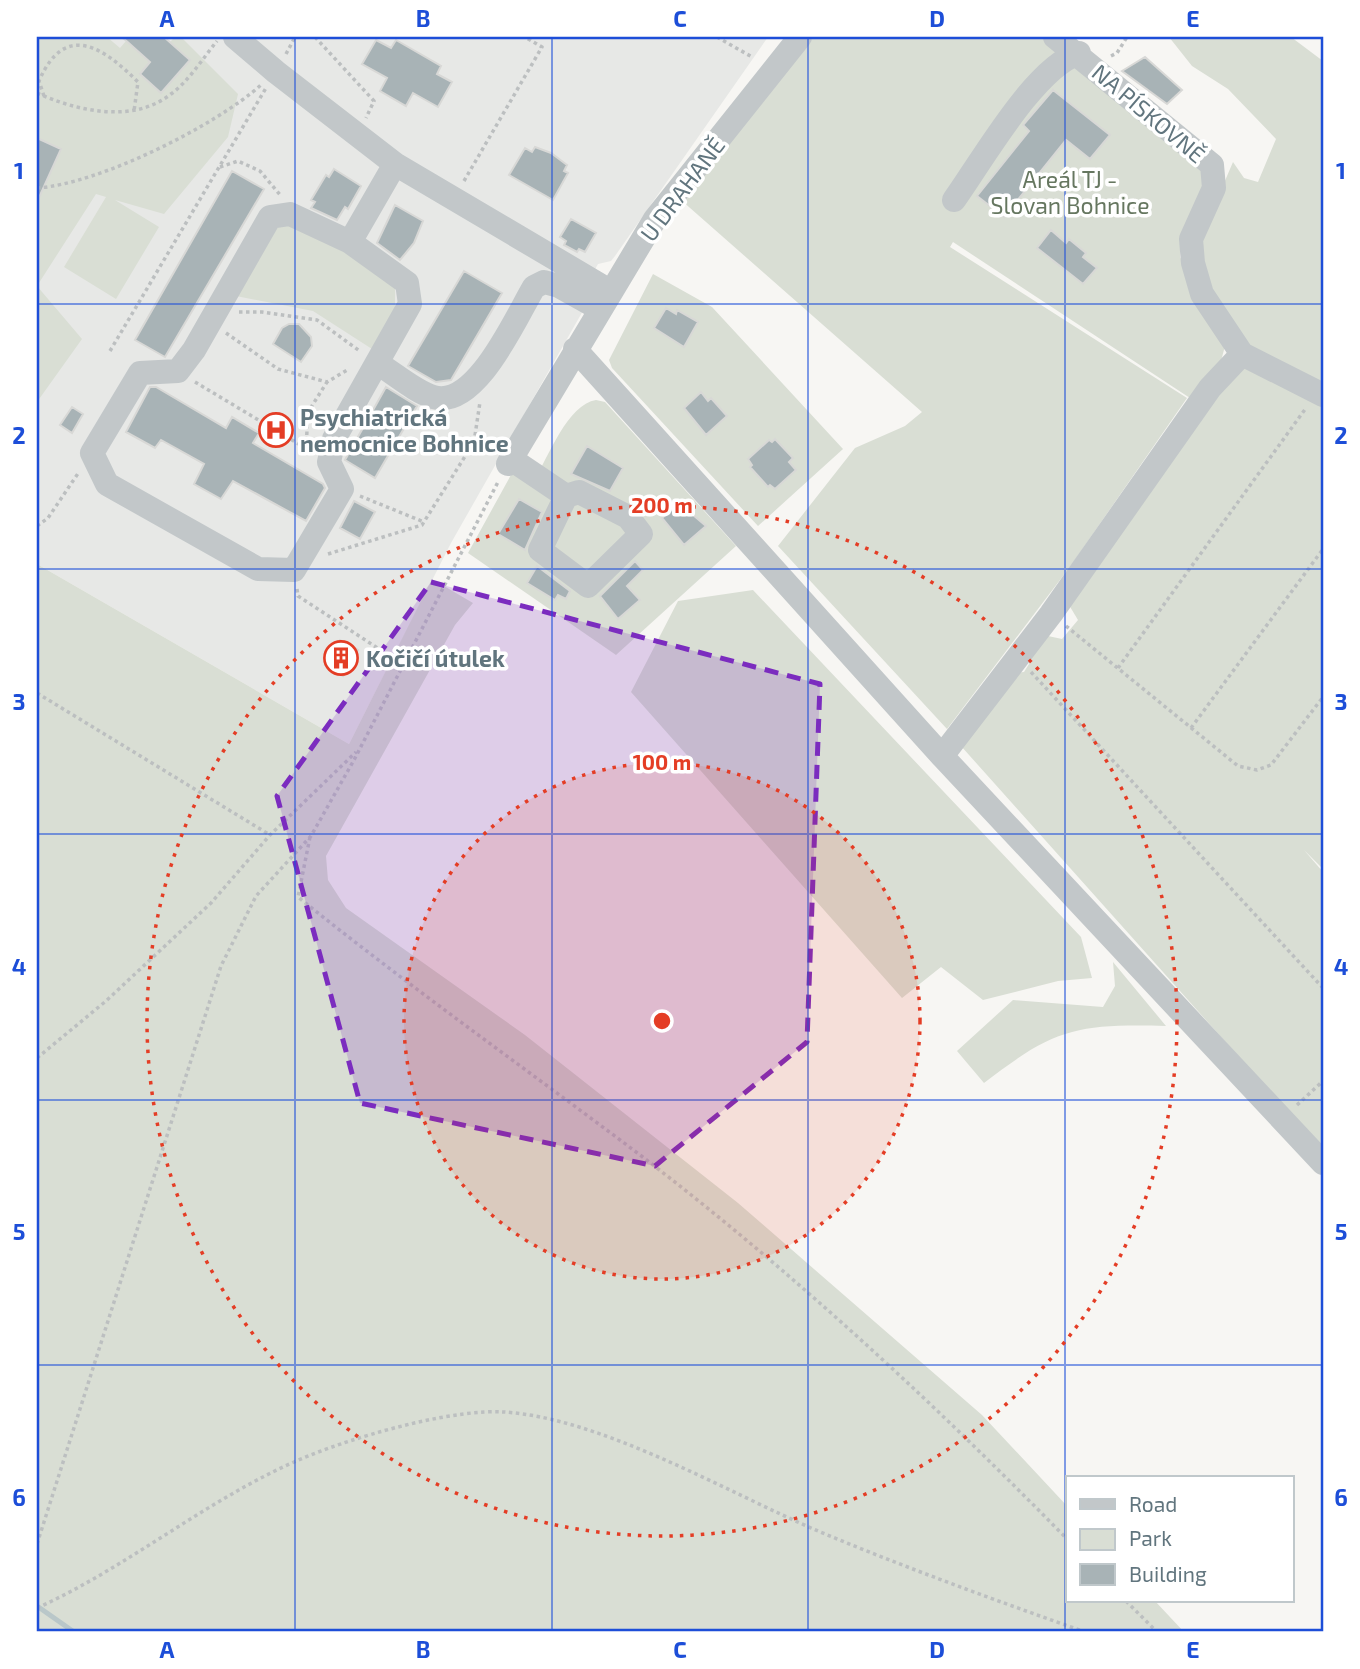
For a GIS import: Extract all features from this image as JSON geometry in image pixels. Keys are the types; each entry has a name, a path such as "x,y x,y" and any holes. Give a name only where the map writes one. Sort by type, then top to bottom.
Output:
{"street":[{"path":"235,37 395,164 454,198 605,300"},
{"name":"U DRAHANĚ","path":"509,462 654,219 800,37"},
{"name":"NA PÍSKOVNĚ","path":"1055,37 1079,53 1212,165 1214,188 1191,239 1193,263 1202,294 1242,354"},
{"path":"954,200 1036,83 1070,56 1079,53"},
{"path":"350,242 395,164"},
{"path":"290,214 350,242 407,283 411,304 374,361 334,439 329,462 342,489 296,566 258,569 107,484 92,453 141,373 178,371 213,317 270,217 285,215 290,214"},
{"path":"374,361 433,397 448,397 476,382 534,288 544,282 605,300"},
{"path":"575,349 942,756 1323,1163"},
{"path":"942,756 1051,614 1210,388 1242,354 1320,393"},
{"path":"509,462 566,496"}],"path":[{"path":"37,93 98,112 134,111 171,95 221,37"},
{"path":"315,37 374,102 358,135"},
{"path":"454,198 542,47 525,37"},
{"path":"718,37 752,57"},
{"path":"1124,43 1127,37"},
{"path":"44,96 39,81 47,63 62,47 80,44 114,57 138,82 134,111"},
{"path":"110,351 276,72"},
{"path":"37,188 84,179 141,157 244,100 276,72"},
{"path":"218,167 238,161 260,171 280,192 285,215"},
{"path":"213,317 262,312 317,320 374,361"},
{"path":"213,317 278,369 327,382"},
{"path":"306,449 308,412 327,382 374,361"},
{"path":"178,371 329,462"},
{"path":"382,652 298,596 296,566 424,522 474,442 480,400 476,382"},
{"path":"1118,668 1320,393"},
{"path":"37,526 48,518 92,453"},
{"path":"37,1544 221,966 256,896 310,836 360,748 460,550 509,462"},
{"path":"342,489 424,522"},
{"path":"1191,728 1323,549"},
{"path":"1051,614 1238,766 1256,770 1271,765 1323,697"},
{"path":"1017,657 1323,988"},
{"path":"37,693 270,835"},
{"path":"37,1058 106,1000 211,903 270,835 360,748"},
{"path":"310,836 299,897 530,1075 645,1159 808,1292 975,1445 1066,1538"},
{"path":"1293,1109 1323,1080"},
{"path":"37,1608 68,1593 225,1495 330,1447 427,1420 503,1411 558,1421 636,1449 818,1531 965,1590 1085,1632"},
{"path":"1127,1602 1157,1632"}],"highlighted area":[{"path":"431,582 820,684 807,1042 655,1166 360,1103 277,796"}],"shaded area":[{"name":"Psychiatrická nemocnice Bohnice","path":"37,37 768,37 615,256 611,261 598,264 582,293 584,309 451,543 349,744 37,564"}],"green space":[{"path":"37,37 107,37 120,48 126,41 150,62 140,74 161,93 190,60 170,42 175,37 181,37 238,94 228,137 164,214 115,200 159,227 116,299 64,267 106,197 96,194 37,286 37,178 45,182 61,149 37,138"},
{"name":"Areál TJ - Slovan Bohnice","path":"810,37 1057,37 1091,82 1096,76 1203,164 1208,178 1180,250 1180,257 1225,346 1221,361 1193,400 953,242 950,247 1187,398 1072,564 947,729 778,546 855,448 905,426 922,412 681,200"},
{"path":"1169,37 1291,37 1323,61 1323,869 1304,850 1323,872 1323,1151 961,746 1014,673 1024,672 1029,664 1027,654 1048,636 1062,639 1078,620 1066,600 1233,372 1195,251 1233,162 1244,178 1258,182 1276,139 1228,89 1192,66"},
{"path":"285,223 338,246 395,287 395,311 372,349 313,311 236,296 270,232"},
{"path":"653,274 712,307 843,449 758,526 612,368 609,360"},
{"path":"37,286 82,339 37,402"},
{"path":"596,400 605,402 736,546 616,655 468,553 512,473 534,481 568,421 576,411"},
{"path":"37,564 349,744 432,579 473,603 455,625 326,856 328,880 346,908 525,1035 738,1203 982,1415 1066,1505 1066,1602 1156,1602 1184,1632 37,1632"},
{"path":"753,590 1081,937 1092,978 1058,981 983,1000 941,967 902,998 631,692 678,601"},
{"path":"1113,962 1166,1026 1110,1026 1068,1033 1030,1051 984,1083 957,1051 1013,1000 1103,1007 1115,986"}],"building":[{"path":"122,37 164,37 190,60 161,93 140,74 150,62"},
{"path":"376,40 391,48 396,40 441,66 437,74 452,82 438,107 413,93 406,106 380,91 387,78 362,64"},
{"path":"1145,57 1182,90 1167,104 1122,71"},
{"path":"1053,90 1110,135 1090,159 1066,140 1004,217 977,196 1029,131 1023,125"},
{"path":"37,138 61,149 37,202"},
{"path":"535,147 551,153 567,165 564,171 568,173 553,200 509,175 525,148 532,152"},
{"path":"334,169 361,186 348,209 345,207 337,220 311,208 315,202 311,200 326,175 329,177"},
{"path":"232,171 264,189 165,357 135,340"},
{"path":"395,205 423,221 414,243 400,260 377,243"},
{"path":"571,219 596,233 585,252 579,249 577,252 564,245 566,241 560,237"},
{"path":"1051,230 1066,243 1069,239 1086,253 1083,257 1097,268 1083,284 1037,248"},
{"path":"464,271 502,293 451,380 436,382 408,366"},
{"path":"666,308 676,314 677,310 698,322 684,347 654,328"},
{"path":"289,324 299,324 311,337 312,346 301,362 273,344 282,328"},
{"path":"150,387 156,387 226,428 232,417 259,433 253,443 323,484 325,488 306,521 233,481 221,499 194,484 204,464 161,440 155,448 126,432"},
{"path":"386,387 417,406 375,478 345,460"},
{"path":"701,392 708,401 711,398 727,416 706,435 684,408"},
{"path":"72,407 83,414 72,433 60,425"},
{"path":"775,439 793,458 789,462 796,470 775,489 770,485 768,487 750,467 752,465 748,459 769,440 772,442"},
{"path":"587,446 623,468 610,491 571,474"},
{"path":"519,499 542,512 525,550 498,534"},
{"path":"354,501 375,512 360,539 340,528"},
{"path":"679,503 706,526 684,545 662,518"},
{"path":"635,561 643,570 627,586 640,600 618,619 600,596"},
{"path":"537,566 570,591 566,599 558,595 555,600 527,583"},
{"name":"Kočičí útulek","path":"340,640 358,650 343,676 325,665"}],"waterway":[{"path":"37,1606 74,1632"}],"place":[{"name":"Psychiatrická nemocnice Bohnice","path":"276,430"},
{"name":"Kočičí útulek","path":"341,658"}]}
